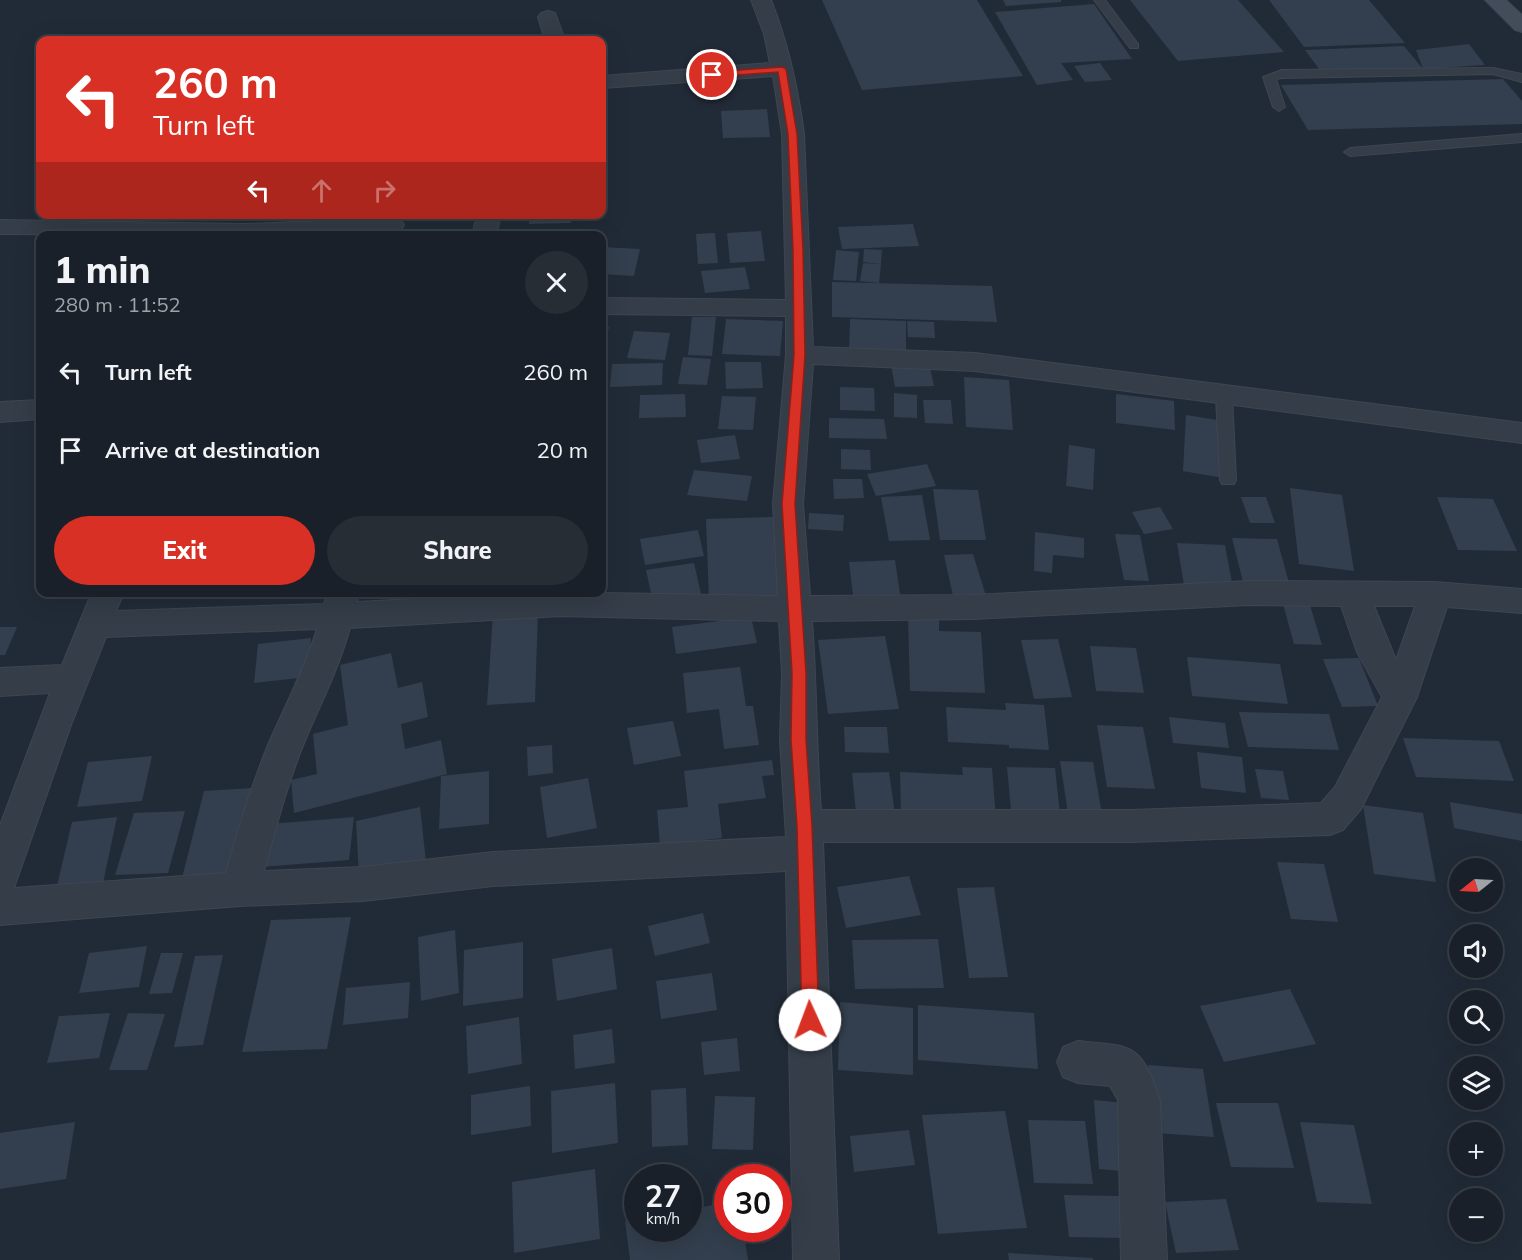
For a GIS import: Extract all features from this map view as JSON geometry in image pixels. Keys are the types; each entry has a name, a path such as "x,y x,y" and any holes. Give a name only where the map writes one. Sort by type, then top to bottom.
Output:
{"street":[{"path":"761,0 774,34 793,134 800,355 788,504 793,609 799,673 798,740 805,839 816,1260"},
{"path":"548,17 554,36"},
{"path":"606,82 782,69"},
{"path":"0,227 54,221 212,231"},
{"path":"281,231 392,225"},
{"path":"606,306 798,308"},
{"path":"800,355 975,362 1522,433"},
{"path":"0,412 36,411"},
{"path":"93,625 340,604 561,604 793,609 972,607 1249,593 1435,594 1522,601"},
{"path":"1353,593 1374,652 1400,697"},
{"path":"0,907 240,889 363,884 805,839 1330,819 1348,798 1367,757 1400,697 1435,594"},
{"path":"0,877 72,678 106,597"},
{"path":"240,889 264,804 286,745 325,657 340,604"},
{"path":"0,682 72,678"},
{"path":"1078,1062 1121,1066 1132,1079 1139,1101 1144,1260"}],"lane":[{"path":"1099,0 1134,46"},
{"path":"1279,107 1269,77 1282,74 1493,71 1522,78"},
{"path":"1350,152 1522,138"},
{"path":"1224,395 1228,480"}],"building":[{"path":"822,0 977,0 1023,76 862,90"},
{"path":"1003,0 1061,0 1061,2 1006,6"},
{"path":"1130,0 1238,0 1284,52 1178,61"},
{"path":"1269,0 1369,0 1405,43 1304,47"},
{"path":"1094,4 1132,59 1061,63 1073,80 1037,85 995,12"},
{"path":"1469,44 1485,65 1423,69 1416,50"},
{"path":"1404,46 1423,69 1319,69 1305,50"},
{"path":"1100,63 1112,80 1085,82 1074,66"},
{"path":"1503,79 1522,101 1522,124 1308,130 1281,85"},
{"path":"767,109 770,137 723,138 721,111"},
{"path":"529,219 571,219 571,223 529,224"},
{"path":"913,224 919,246 842,249 838,227"},
{"path":"761,231 765,261 730,263 727,233"},
{"path":"715,233 718,263 698,264 696,234"},
{"path":"606,247 640,249 634,276 606,274"},
{"path":"864,249 882,250 881,264 863,262"},
{"path":"836,250 859,252 856,281 833,280"},
{"path":"863,263 881,264 879,283 860,281"},
{"path":"745,267 750,289 705,293 701,271"},
{"path":"832,282 992,286 997,322 832,317"},
{"path":"692,317 716,317 712,356 688,355"},
{"path":"726,319 783,321 780,356 722,354"},
{"path":"850,319 906,321 906,353 849,351"},
{"path":"907,321 934,322 935,338 908,337"},
{"path":"634,331 670,333 665,360 627,358"},
{"path":"683,357 711,359 707,385 678,384"},
{"path":"725,362 761,362 763,388 726,389"},
{"path":"663,363 662,385 610,387 612,364"},
{"path":"929,363 934,386 895,387 891,365"},
{"path":"964,377 1009,380 1013,430 966,427"},
{"path":"840,387 874,388 875,411 840,410"},
{"path":"894,393 917,395 917,418 894,417"},
{"path":"685,394 686,417 639,418 640,395"},
{"path":"1116,394 1174,401 1175,430 1116,423"},
{"path":"722,396 756,397 753,430 718,429"},
{"path":"923,400 951,400 953,424 925,423"},
{"path":"1186,415 1224,421 1223,478 1183,471"},
{"path":"829,418 884,419 887,439 829,438"},
{"path":"735,435 740,459 701,463 697,440"},
{"path":"1069,445 1095,449 1093,490 1066,486"},
{"path":"841,449 870,450 871,470 841,469"},
{"path":"927,464 936,486 876,496 867,474"},
{"path":"694,470 752,476 747,501 687,495"},
{"path":"833,479 862,479 864,498 834,499"},
{"path":"1290,488 1342,495 1354,571 1299,564"},
{"path":"933,489 978,490 986,540 940,540"},
{"path":"922,495 930,540 889,541 881,497"},
{"path":"1241,497 1266,497 1275,523 1250,523"},
{"path":"1437,497 1493,499 1517,551 1458,550"},
{"path":"1160,507 1173,529 1144,534 1132,512"},
{"path":"809,513 844,515 843,531 808,529"},
{"path":"773,517 780,598 709,601 706,519"},
{"path":"698,530 704,556 645,565 640,539"},
{"path":"1035,532 1084,538 1084,558 1053,555 1052,573 1034,571"},
{"path":"1115,534 1140,535 1149,581 1124,580"},
{"path":"1232,538 1277,539 1289,583 1243,582"},
{"path":"1177,543 1225,545 1233,588 1184,585"},
{"path":"973,554 986,596 953,596 944,555"},
{"path":"895,560 901,601 854,603 849,562"},
{"path":"694,563 701,594 653,602 646,570"},
{"path":"140,597 187,597 186,599 139,599"},
{"path":"391,597 442,597 440,608 389,608"},
{"path":"1283,604 1310,605 1322,645 1294,644"},
{"path":"538,610 535,702 487,705 493,613"},
{"path":"751,617 757,643 676,654 672,627"},
{"path":"908,617 939,618 939,631 981,632 985,693 910,691"},
{"path":"0,627 17,627 5,655 0,655"},
{"path":"885,636 899,709 828,714 818,640"},
{"path":"311,638 307,677 254,683 258,644"},
{"path":"1058,639 1072,697 1034,699 1021,640"},
{"path":"1090,646 1136,648 1144,693 1096,691"},
{"path":"391,653 398,688 422,682 428,717 401,724 405,749 441,740 447,774 294,813 291,780 317,774 313,734 348,725 340,665"},
{"path":"1187,657 1280,664 1288,704 1192,696"},
{"path":"1359,658 1378,706 1342,707 1323,659"},
{"path":"740,667 746,706 753,706 759,745 724,749 719,709 687,713 683,673"},
{"path":"1005,703 1044,705 1049,750 1009,748 1009,745 948,742 946,707 1006,710"},
{"path":"1239,712 1329,714 1339,750 1248,747"},
{"path":"1169,717 1225,723 1229,748 1173,743"},
{"path":"673,721 681,756 634,765 627,728"},
{"path":"1097,725 1143,727 1155,789 1107,787"},
{"path":"844,727 887,727 889,753 845,752"},
{"path":"1403,738 1499,741 1514,781 1416,777"},
{"path":"552,745 553,773 528,776 527,747"},
{"path":"1197,752 1242,757 1246,793 1201,788"},
{"path":"152,756 142,801 77,807 88,762"},
{"path":"772,760 774,775 762,776 766,798 718,804 722,838 660,845 657,810 688,807 684,771"},
{"path":"1060,761 1093,762 1103,820 1069,820"},
{"path":"962,767 992,768 996,819 901,814 900,772 963,775"},
{"path":"1007,767 1055,768 1061,823 1012,821"},
{"path":"1255,769 1283,771 1289,800 1261,798"},
{"path":"489,771 489,824 439,829 441,776"},
{"path":"889,772 896,821 857,823 852,773"},
{"path":"588,778 597,828 547,838 540,787"},
{"path":"252,788 231,875 182,878 204,791"},
{"path":"1450,802 1522,814 1522,841 1454,828"},
{"path":"1363,805 1423,813 1436,882 1374,874"},
{"path":"420,807 426,862 359,876 356,821"},
{"path":"185,811 168,873 115,875 134,813"},
{"path":"117,817 102,888 55,894 72,822"},
{"path":"354,817 349,860 262,867 270,824"},
{"path":"1277,862 1324,864 1338,922 1291,919"},
{"path":"909,876 921,915 846,928 837,887"},
{"path":"994,887 1008,977 969,978 957,888"},
{"path":"703,913 710,943 655,956 648,926"},
{"path":"351,917 327,1049 242,1052 271,920"},
{"path":"455,930 459,993 421,1001 418,937"},
{"path":"938,939 944,988 855,989 852,940"},
{"path":"523,942 523,998 463,1006 464,950"},
{"path":"147,946 139,987 79,993 89,953"},
{"path":"612,948 617,989 557,1001 552,959"},
{"path":"161,953 183,953 172,993 149,994"},
{"path":"223,955 203,1045 174,1047 195,956"},
{"path":"712,973 717,1010 661,1019 656,981"},
{"path":"410,982 408,1018 343,1025 346,988"},
{"path":"1290,989 1316,1044 1224,1062 1200,1006"},
{"path":"840,1002 913,1008 913,1075 838,1070"},
{"path":"918,1005 1034,1013 1038,1069 918,1060"},
{"path":"110,1013 99,1058 47,1063 59,1016"},
{"path":"128,1013 165,1014 147,1070 109,1070"},
{"path":"519,1017 522,1064 468,1074 466,1026"},
{"path":"612,1029 615,1063 575,1069 573,1035"},
{"path":"737,1038 740,1071 704,1075 701,1042"},
{"path":"1148,1065 1203,1069 1214,1137 1156,1133"},
{"path":"615,1083 618,1143 552,1153 551,1091"},
{"path":"530,1086 531,1126 471,1135 471,1095"},
{"path":"686,1088 688,1145 652,1147 651,1090"},
{"path":"715,1096 755,1097 753,1150 712,1149"},
{"path":"1094,1100 1124,1103 1131,1172 1099,1169"},
{"path":"1216,1103 1278,1103 1294,1168 1231,1167"},
{"path":"1005,1111 1027,1228 938,1234 922,1115"},
{"path":"1028,1120 1085,1121 1093,1184 1034,1183"},
{"path":"75,1122 66,1179 0,1189 0,1133"},
{"path":"1300,1122 1354,1125 1372,1204 1317,1202"},
{"path":"909,1130 915,1165 854,1172 850,1136"},
{"path":"595,1169 600,1239 514,1253 512,1182"},
{"path":"1064,1195 1119,1196 1124,1238 1069,1237"},
{"path":"1226,1199 1239,1250 1176,1253 1165,1202"},
{"path":"714,1205 714,1242 745,1242 748,1260 630,1260 628,1242 702,1242 702,1207"},
{"path":"1008,1253 1093,1258 1093,1260 1009,1260"}],"route":[{"path":"712,75 782,69 793,134 800,355 788,504 793,609 799,673 798,740 804,826 810,1020"}]}
